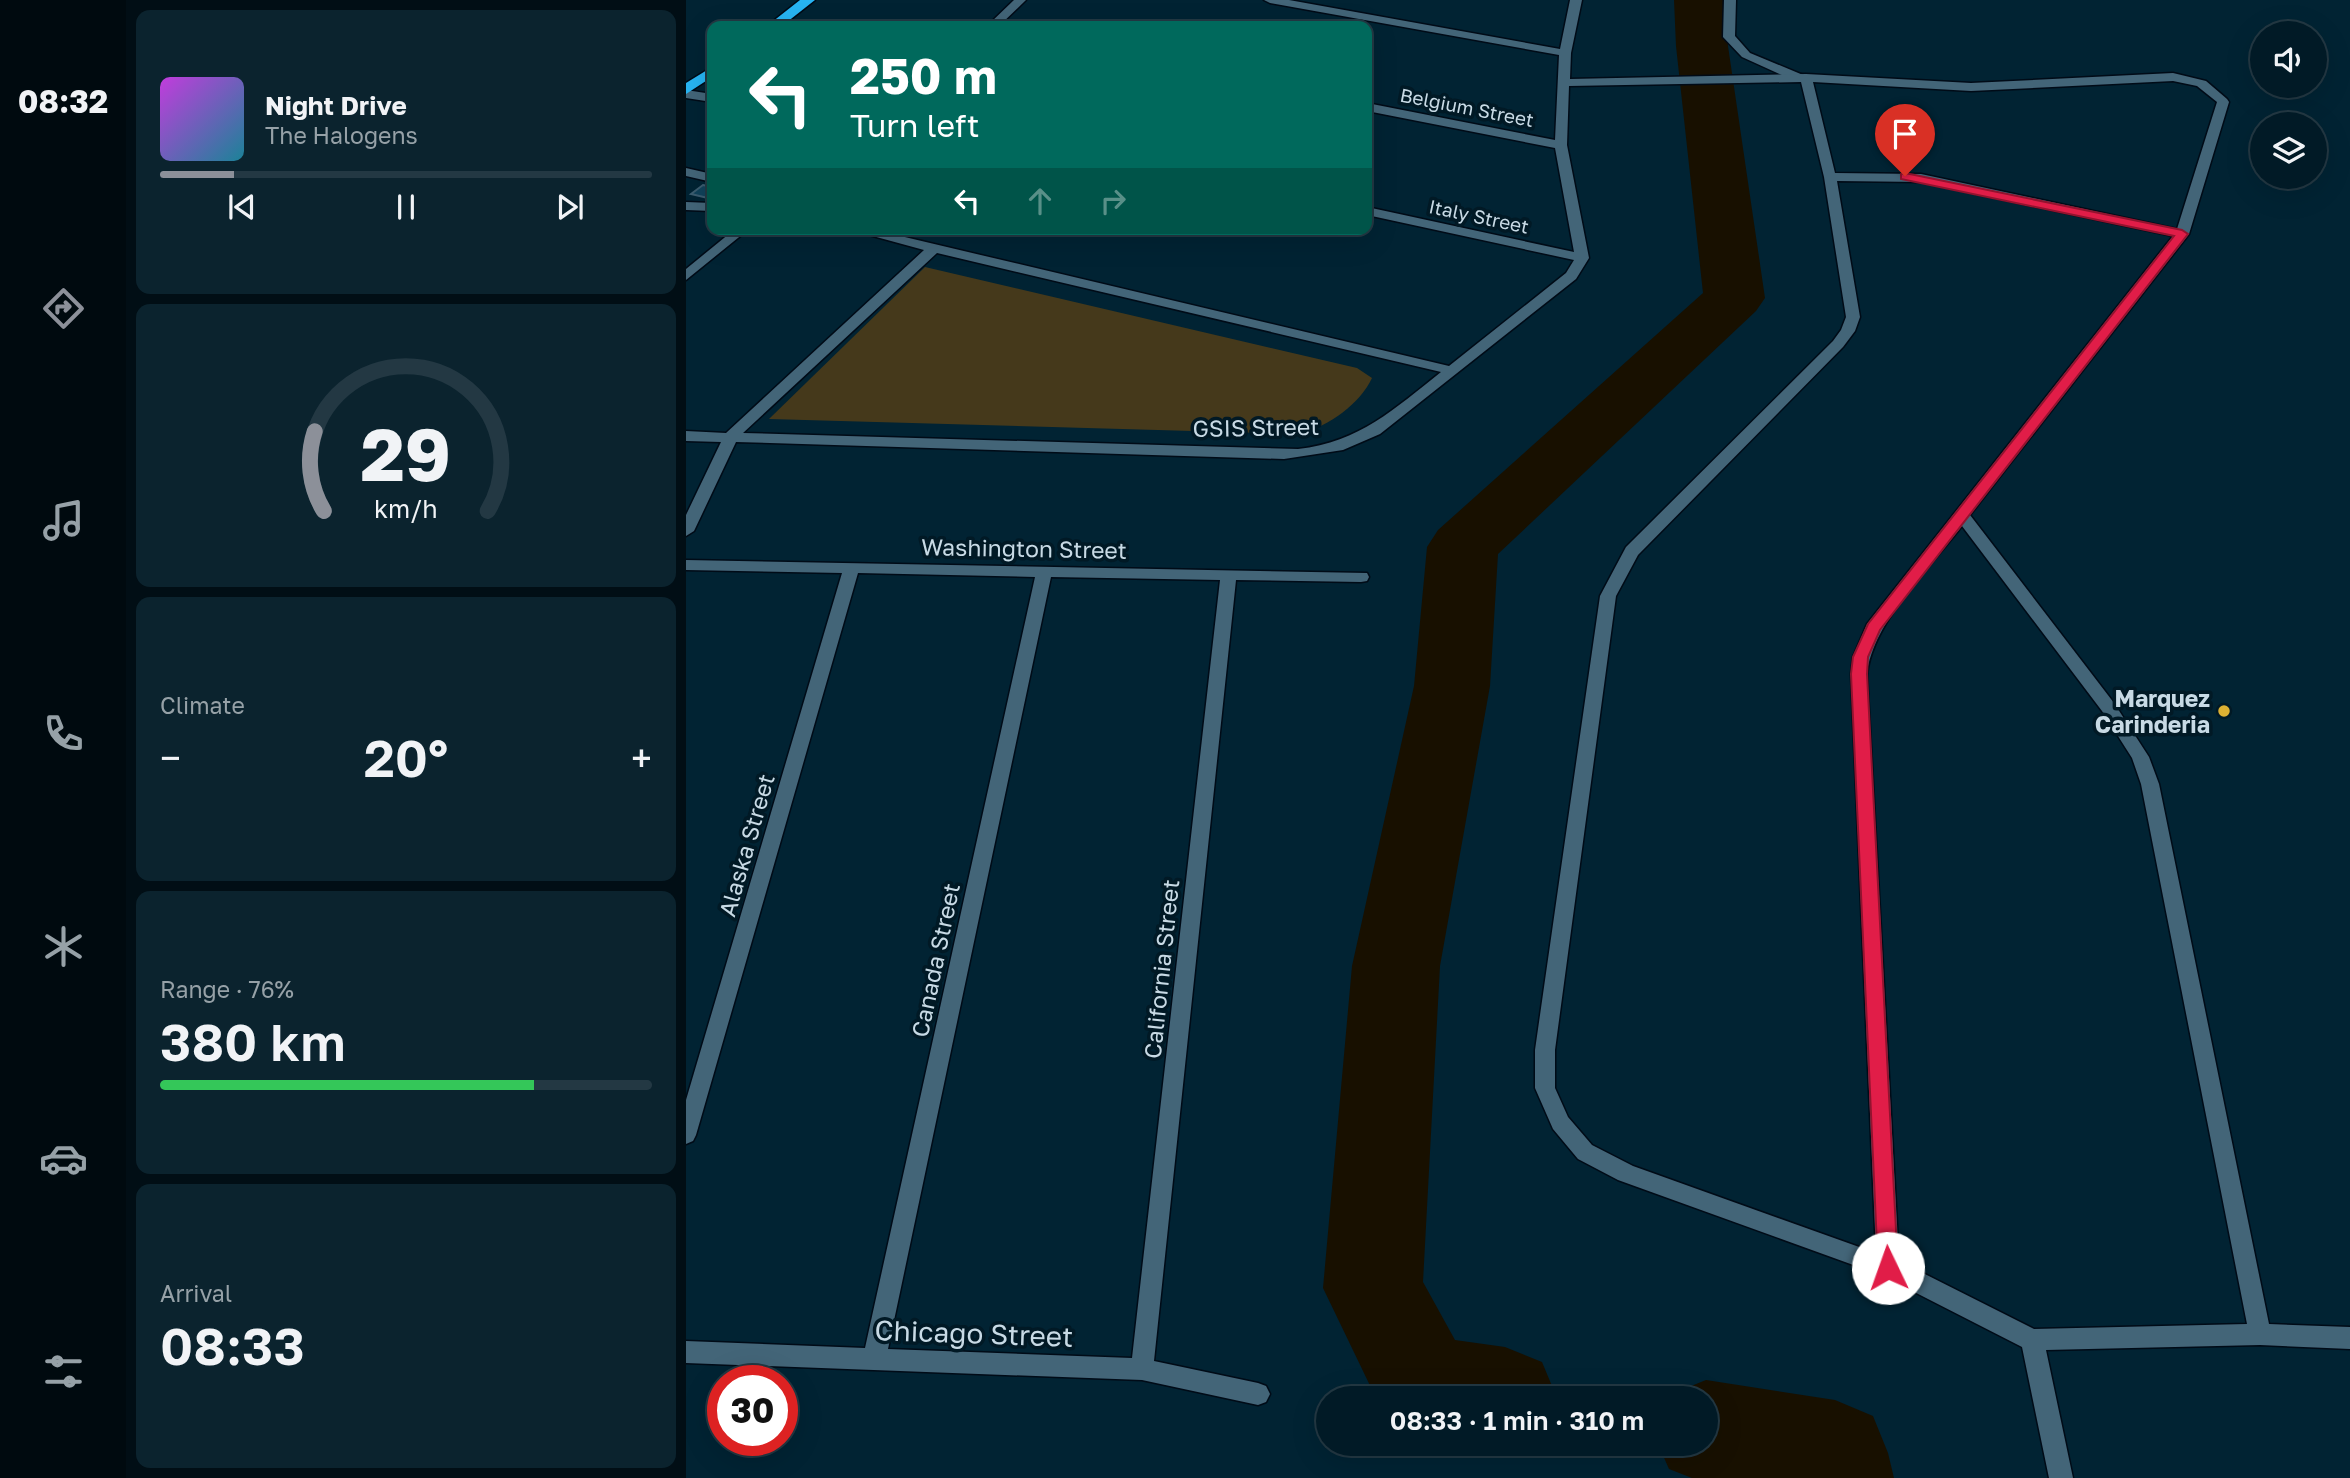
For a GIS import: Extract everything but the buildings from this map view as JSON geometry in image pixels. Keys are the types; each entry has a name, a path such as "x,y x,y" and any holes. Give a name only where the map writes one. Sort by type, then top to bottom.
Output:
{"highway":[{"path":"781,21 808,0"},
{"path":"686,92 707,75"}],"street":[{"path":"998,21 1020,0"},
{"path":"1270,0 1364,12 1565,53"},
{"path":"1576,0 1565,53 1561,145 1582,258"},
{"path":"1730,0 1729,37 1746,55 1803,78"},
{"path":"1563,83 1803,78 1971,87 2174,77 2212,87 2223,102 2182,234 1873,628 1861,657 1859,674 1888,1268"},
{"path":"1803,78 1830,177 1854,307 1848,331 1632,551 1608,596 1545,1050 1545,1088 1560,1123 1584,1152 1626,1172 1888,1268 2032,1340 2260,1334 2350,1338"},
{"path":"686,92 707,98"},
{"name":"Belgium Street","path":"1372,108 1561,145"},
{"path":"686,172 707,177"},
{"path":"1830,177 1921,178 2182,234"},
{"path":"686,205 707,207"},
{"name":"Italy Street","path":"1372,212 1582,258"},
{"path":"686,276 736,235"},
{"path":"879,235 1450,370"},
{"path":"686,531 732,435 934,248"},
{"name":"GSIS Street","path":"686,436 732,435 1302,453 1337,448 1375,431 1571,276 1582,258"},
{"path":"1962,515 2109,708 2140,757 2150,784 2260,1334"},
{"name":"Washington Street","path":"686,565 1361,577"},
{"name":"Alaska Street","path":"686,1135 852,568"},
{"name":"Canada Street","path":"874,1359 1044,571"},
{"name":"California Street","path":"1142,1369 1229,575"},
{"path":"2032,1340 2061,1478"},
{"name":"Chicago Street","path":"686,1352 1142,1369 1258,1394"}],"shaded area":[{"path":"925,267 1357,368 1372,378 1352,405 1323,425 1302,434 769,419"}],"waterway":[{"path":"1430,1386 1424,1385 1373,1288 1396,966 1452,686 1463,547 1734,298 1702,46 1699,0"},
{"path":"1718,1434 1835,1453 1840,1478"}],"place":[{"name":"Marquez Carinderia","path":"2224,711"}],"route":[{"path":"1888,1268 1859,674 1861,657 1873,628 2182,234 1935,180 1905,176"}]}
